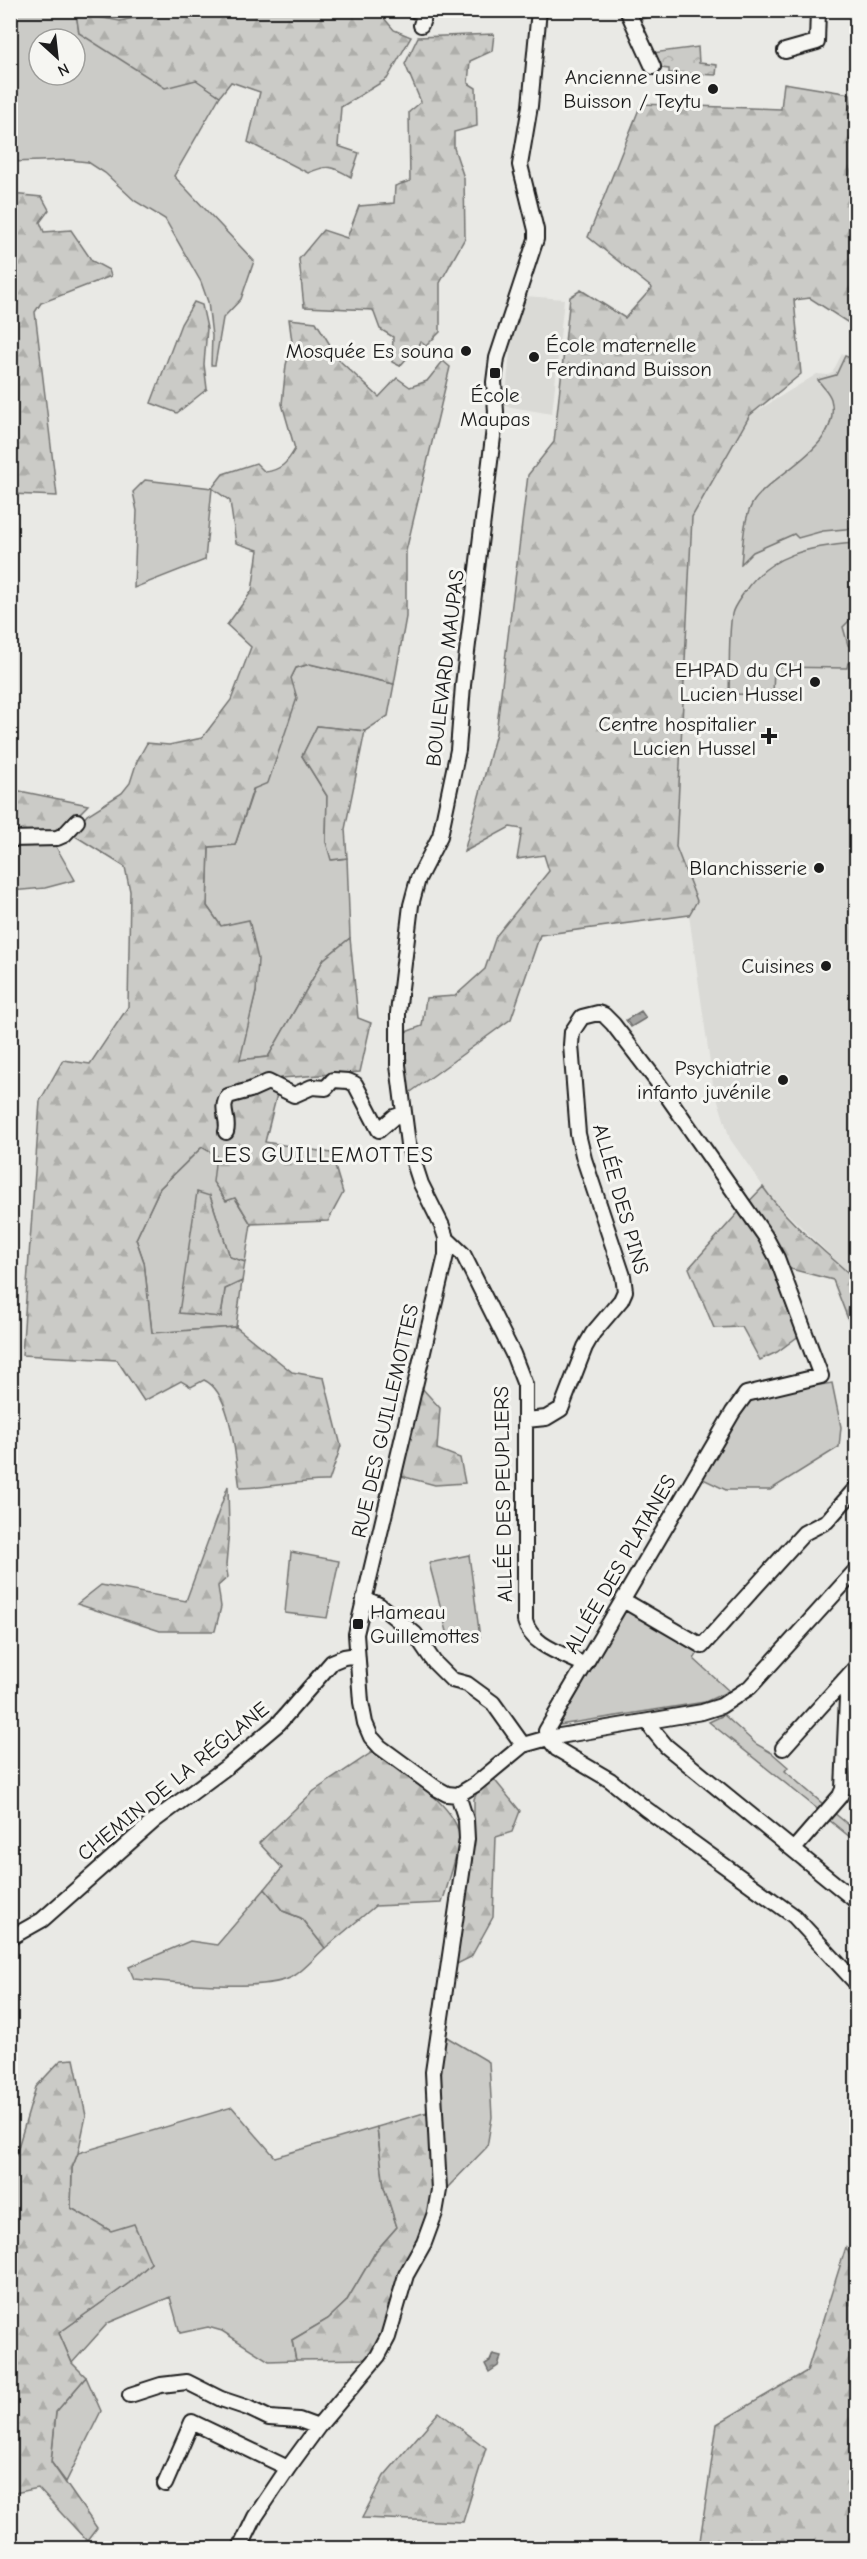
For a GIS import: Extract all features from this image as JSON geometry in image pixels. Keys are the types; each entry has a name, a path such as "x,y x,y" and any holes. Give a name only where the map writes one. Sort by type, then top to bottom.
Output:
{"street":[{"path":"413,10 425,13 421,25"},
{"name":"BOULEVARD MAUPAS","path":"398,1013 411,906 418,879 440,836 458,750 463,685 496,412 494,382 496,358 536,239 536,230 520,165 530,106 539,10"},
{"path":"627,10 653,67"},
{"path":"785,51 817,42 818,10"},
{"path":"10,839 57,838 64,835 77,821"},
{"name":"RUE DES GUILLEMOTTES","path":"398,1013 398,1065 403,1114 412,1161 446,1238 444,1267 419,1361 356,1634 357,1655 361,1701 365,1723 371,1737 380,1747 436,1788 447,1794 458,1795"},
{"name":"ALLÉE DES PINS","path":"526,1420 546,1418 561,1409 593,1332 621,1300 625,1291 578,1134 571,1045 573,1032 582,1017 598,1013 613,1024 656,1080 738,1198"},
{"path":"226,1132 227,1123 223,1107 228,1096 268,1082 294,1095 312,1087 326,1088 333,1080 355,1084 379,1130 394,1117 403,1114"},
{"name":"ALLÉE DES PLATANES","path":"548,1738 546,1731 733,1412 746,1394 821,1376 777,1258 765,1236 738,1198"},
{"name":"ALLÉE DES PEUPLIERS","path":"446,1238 463,1254 516,1360 525,1385 525,1621 527,1630 537,1641 585,1665"},
{"path":"623,1600 702,1646 804,1533 827,1521 856,1488"},
{"path":"240,2548 255,2517 288,2468 383,2347 406,2275 424,2243 438,2203 438,2153 433,2072 467,1839 466,1820 458,1795 476,1784 523,1745 548,1738 712,1709 734,1698 750,1687 856,1570"},
{"path":"364,1598 379,1605 415,1634 434,1662 452,1680 467,1684 493,1703 523,1745"},
{"name":"CHEMIN DE LA RÉGLANE","path":"10,1938 42,1920 155,1820 228,1767 279,1723 332,1662 357,1655"},
{"path":"783,1748 856,1667"},
{"path":"794,1850 840,1796 843,1789 847,1698 844,1680"},
{"path":"649,1721 652,1730 666,1746 856,1901"},
{"path":"548,1738 557,1749 610,1780 646,1809 794,1916 856,1983"},
{"path":"130,2395 161,2385 187,2382 221,2399 269,2418 298,2420 318,2427"},
{"path":"165,2484 192,2422 288,2468"}],"shaded area":[{"name":"École maternelle Ferdinand Buisson","path":"525,296 564,299 552,414 505,406 511,340"},
{"name":"Centre hospitalier Lucien Hussel","path":"842,354 856,360 856,1280 771,1198 730,1139 713,1084 689,915 697,901 676,847 692,517 750,415 817,374 832,373"}],"green space":[{"path":"682,10 637,20 632,11"},
{"path":"10,11 76,11 78,27 27,27 27,87 87,87 87,36 197,80 220,96 174,176 254,261 241,299 223,318 215,365 211,365 212,336 208,302 201,282 165,219 135,201 105,173 88,162 70,160 11,162"},
{"path":"166,11 378,11 394,30 411,37 387,79 341,107 338,146 359,153 351,177 339,170 325,167 308,173 248,142 260,92 231,82 220,96 196,80 165,88 87,38 87,27 78,27 76,13 120,21"},
{"path":"494,34 492,51 470,61 468,83 476,88 477,126 454,132 454,148 464,178 465,238 440,283 440,332 426,346 421,342 400,366 392,362 393,337 380,329 373,310 304,307 299,259 323,230 347,238 359,206 394,203 395,186 410,181 409,112 421,102 405,64 418,37"},
{"path":"698,47 699,63 717,65 716,75 669,73 669,69 661,68 652,53"},
{"path":"784,83 850,94 851,107 856,115 856,323 847,322 810,298 794,300 801,374 750,415 692,517 676,847 697,901 689,915 540,935 511,1019 408,1094 403,1033 422,1026 426,998 455,996 485,969 496,936 549,871 544,855 517,859 522,829 510,827 464,852 496,733 528,475 554,442 570,297 581,290 625,318 652,288 588,237 641,104 781,109"},
{"path":"11,194 42,197 49,210 40,222 44,232 71,230 92,261 109,270 111,276 41,303 35,312 57,496 11,494"},
{"path":"194,302 202,305 207,328 204,364 207,389 177,413 151,403 181,324"},
{"path":"289,319 316,322 340,361 379,397 397,378 410,387 427,381 443,361 450,367 406,551 406,617 394,684 310,664 296,668 291,678 297,698 268,783 253,789 235,845 209,847 207,906 221,926 249,920 258,959 256,992 240,1060 268,1057 324,959 350,938 358,1018 371,1023 360,1072 281,1078 265,1142 331,1153 343,1193 328,1221 251,1224 235,1198 226,1201 213,1182 216,1155 202,1147 160,1188 136,1239 144,1262 152,1333 236,1327 292,1372 324,1378 341,1446 329,1481 240,1488 227,1413 214,1387 204,1380 191,1387 181,1381 144,1401 117,1360 22,1355 40,1101 63,1060 90,1064 128,1007 130,891 125,867 72,834 87,815 122,793 130,783 137,761 147,743 169,745 202,738 231,700 251,647 227,625 252,591 258,550 236,543 230,501 212,488 223,474 256,463 265,472 275,470 286,462 295,449 282,404 286,365 292,342"},
{"path":"845,356 856,360 856,528 823,531 798,538 794,534 753,552 741,564 746,523 754,501 805,457 827,431 832,416 831,399 818,380 836,375"},
{"path":"145,480 212,488 205,560 134,588 137,511 133,492"},
{"path":"856,543 856,617 853,617 843,627 848,645 856,651 856,664 848,663 847,668 774,667 773,695 729,694 732,614 753,580 778,561 792,555 823,547"},
{"path":"310,664 394,684 388,716 365,731 317,726 302,756 327,796 326,842 332,860 347,858 350,938 324,959 268,1057 239,1060 256,992 249,921 221,926 207,906 209,847 235,845 291,678 296,668"},
{"path":"317,726 365,731 345,829 347,858 331,860 326,842 327,796 302,756"},
{"path":"10,789 88,805 65,828 56,832 11,833"},
{"path":"10,845 55,845 75,880 45,888 11,891"},
{"path":"202,1147 216,1155 235,1198 251,1224 245,1262 230,1257 210,1196 179,1312 221,1317 225,1289 242,1281 236,1327 152,1333 144,1262 136,1239 160,1188"},
{"path":"763,1187 795,1225 856,1280 856,1340 833,1280 772,1264 800,1335 777,1352 760,1360 742,1327 714,1328 689,1268"},
{"path":"197,1192 210,1196 230,1257 245,1262 242,1281 225,1289 221,1317 179,1313"},
{"path":"832,1383 841,1427 839,1447 770,1490 726,1490 703,1479 750,1397"},
{"path":"420,1386 440,1408 437,1449 460,1458 465,1483 435,1485 401,1476"},
{"path":"228,1486 229,1530 226,1565 228,1577 218,1586 221,1607 215,1631 160,1631 77,1604 101,1585 186,1601"},
{"path":"291,1552 339,1561 327,1618 285,1613"},
{"path":"469,1555 480,1638 450,1643 429,1563"},
{"path":"626,1609 698,1653 694,1659 729,1691 705,1702 559,1725"},
{"path":"724,1715 756,1744 772,1753 788,1767 785,1771 824,1805 820,1811 709,1722"},
{"path":"374,1751 412,1778 450,1815 457,1827 459,1840 456,1856 442,1903 375,1906 325,1948 301,1918 283,1911 265,1889 282,1868 259,1843 314,1791"},
{"path":"493,1778 520,1811 512,1832 496,1837 493,1917 471,1957 453,1966 474,1831 474,1799 478,1790"},
{"path":"833,1812 856,1831 856,1842 828,1819"},
{"path":"265,1889 283,1911 301,1918 325,1948 294,1976 281,1981 240,1985 134,1979 129,1967 190,1941 217,1945"},
{"path":"445,2036 489,2062 492,2117 487,2147 447,2188 441,2093"},
{"path":"74,2059 86,2116 78,2153 72,2168 71,2208 111,2231 134,2224 151,2263 129,2283 59,2333 72,2363 86,2377 56,2412 51,2462 97,2528 87,2541 38,2488 10,2494 11,2171 36,2087 61,2060"},
{"path":"232,2107 275,2157 377,2127 384,2187 397,2227 376,2251 346,2302 328,2319 292,2340 296,2360 269,2361 222,2331 208,2327 180,2333 170,2297 108,2323 72,2363 59,2333 129,2283 151,2263 111,2231 71,2208 72,2168 78,2153"},
{"path":"427,2112 434,2167 430,2205 421,2237 375,2359 296,2360 292,2340 328,2319 346,2302 376,2251 397,2227 384,2187 377,2127"},
{"path":"846,2247 856,2268 856,2548 699,2548 717,2424 807,2371"},
{"path":"86,2377 101,2411 66,2482 51,2462 56,2412"},
{"path":"439,2412 486,2448 463,2522 362,2518 384,2476"}],"water":[{"path":"641,1011 646,1018 631,1027 626,1020"},
{"path":"493,2354 501,2356 498,2366 489,2372 485,2364 490,2361"}],"place":[{"name":"Ancienne usine Buisson / Teytu","path":"713,89"},
{"name":"Mosquée Es souna","path":"466,351"},
{"name":"École maternelle Ferdinand Buisson","path":"534,357"},
{"name":"École Maupas","path":"495,373"},
{"name":"EHPAD du CH Lucien Hussel","path":"815,682"},
{"name":"Centre hospitalier Lucien Hussel","path":"769,736"},
{"name":"Blanchisserie","path":"819,868"},
{"name":"Cuisines","path":"826,966"},
{"name":"Psychiatrie infanto juvénile","path":"783,1080"},
{"name":"Hameau Guillemottes","path":"358,1624"}],"district":[{"name":"LES GUILLEMOTTES","path":"323,1154"}]}
